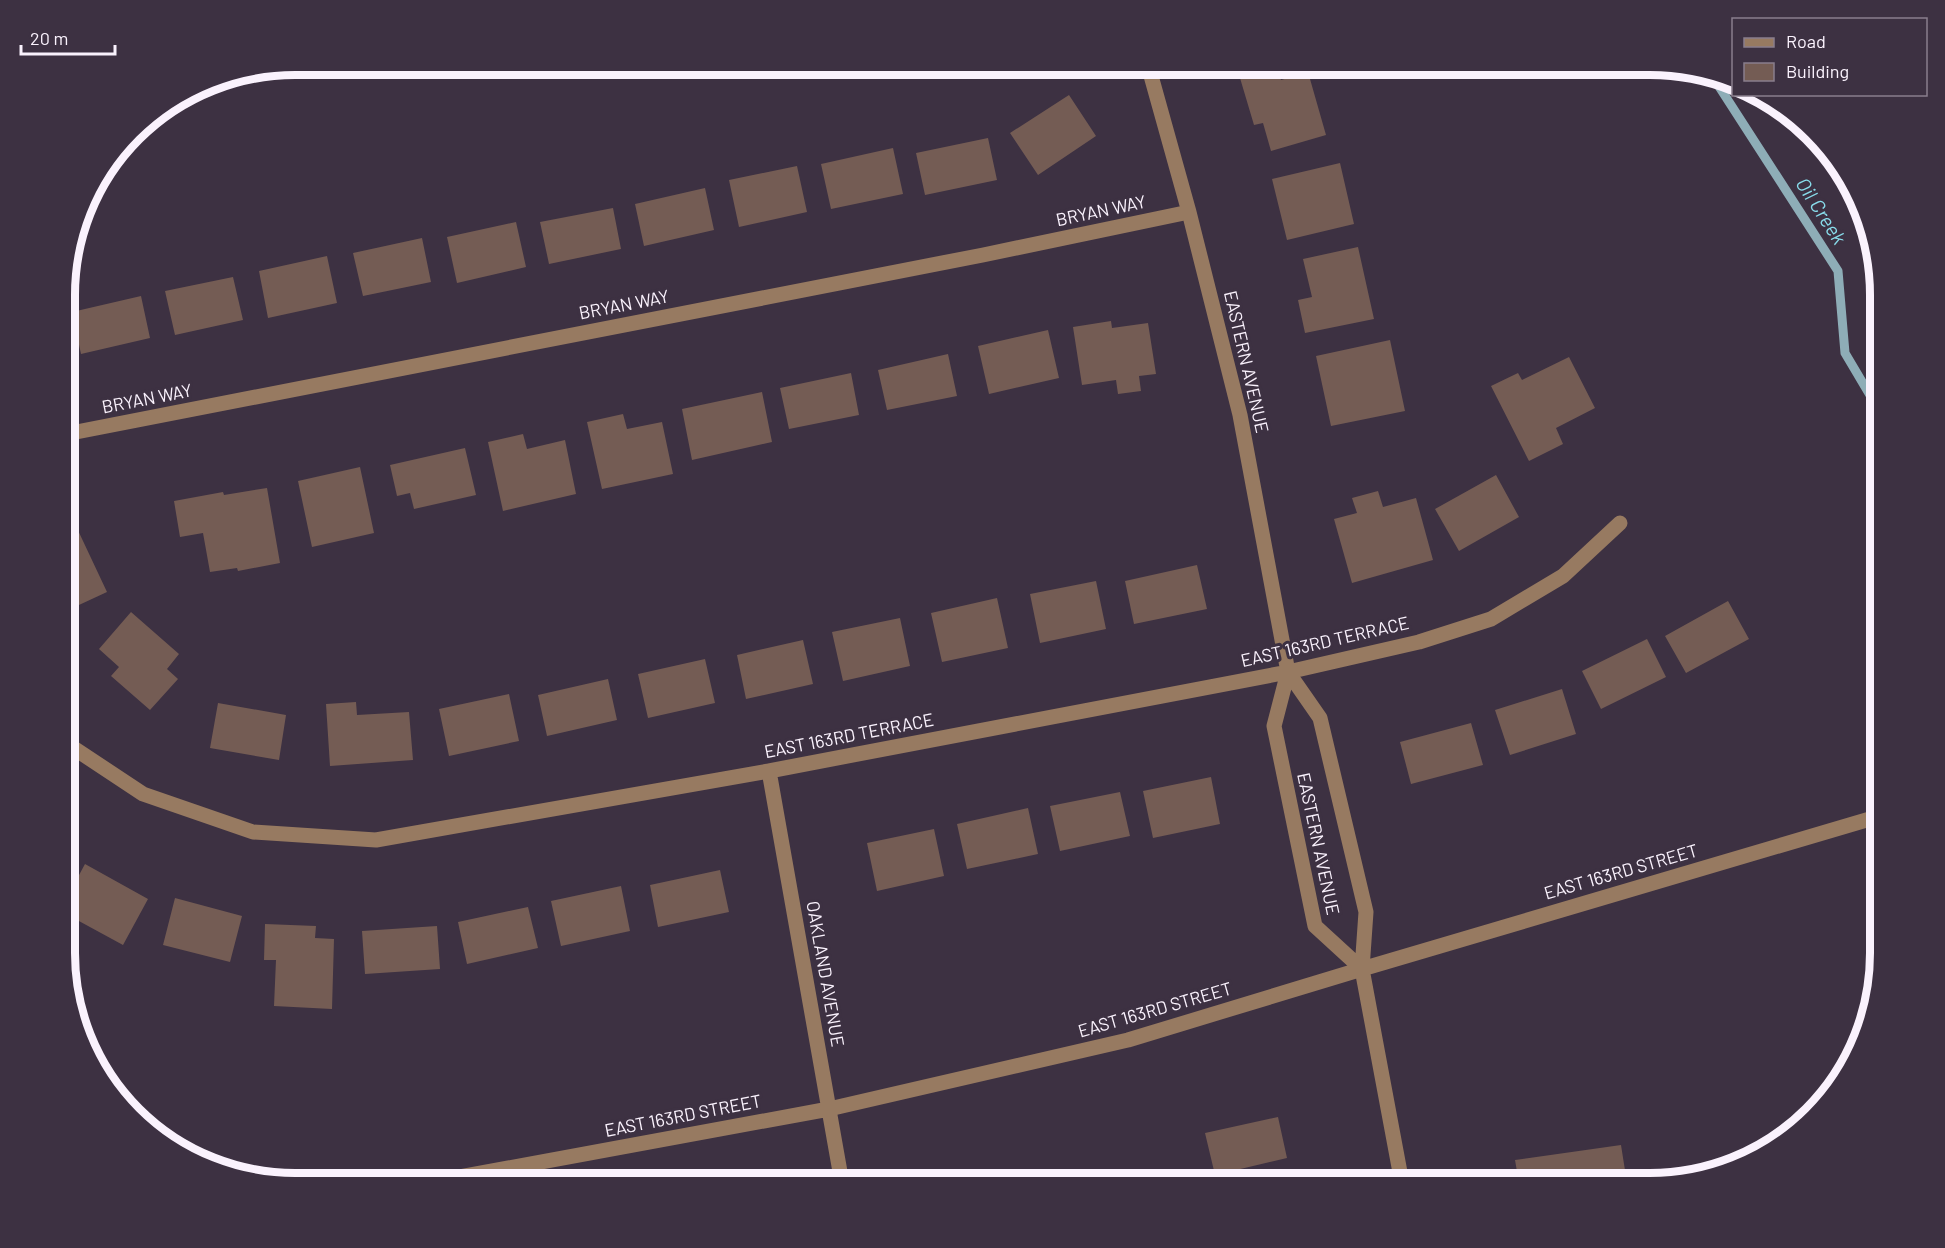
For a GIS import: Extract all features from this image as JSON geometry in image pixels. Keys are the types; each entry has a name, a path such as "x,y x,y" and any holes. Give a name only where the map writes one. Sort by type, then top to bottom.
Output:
{"street":[{"name":"EASTERN AVENUE","path":"1151,75 1189,212 1240,416 1288,672 1320,718 1366,912 1362,969 1400,1173"},
{"name":"BRYAN WAY","path":"75,432 983,255 1189,212"},
{"name":"EAST 163RD TERRACE","path":"75,749 143,794 253,832 376,840 769,771 1288,672 1419,642 1491,619 1563,576 1620,523"},
{"name":"EASTERN AVENUE","path":"1288,672 1274,726 1315,926 1362,969"},
{"name":"OAKLAND AVENUE","path":"769,771 840,1173"},
{"name":"EAST 163RD STREET","path":"486,1173 829,1109 1128,1040 1870,819"}],"building":[{"path":"1250,75 1279,75 1281,80 1298,75 1309,75 1326,135 1271,151 1263,123 1254,125 1240,78"},
{"path":"1069,95 1096,136 1038,175 1010,133"},
{"path":"988,138 997,180 925,195 916,153"},
{"path":"893,148 903,194 831,209 821,164"},
{"path":"1340,163 1354,224 1287,240 1272,179"},
{"path":"797,166 807,212 739,227 729,180"},
{"path":"705,188 714,230 644,246 635,204"},
{"path":"613,208 621,249 549,264 540,222"},
{"path":"516,222 526,267 457,283 447,237"},
{"path":"422,238 431,282 363,296 353,253"},
{"path":"1358,247 1374,319 1305,333 1298,300 1312,297 1303,259"},
{"path":"327,256 337,303 268,318 259,271"},
{"path":"233,277 243,320 175,335 165,291"},
{"path":"141,296 150,338 81,354 75,326 75,311"},
{"path":"1111,321 1112,328 1148,323 1156,374 1139,376 1141,391 1118,394 1116,380 1082,385 1073,327"},
{"path":"1048,330 1059,378 989,394 978,346"},
{"path":"1390,340 1405,411 1331,426 1316,356"},
{"path":"948,354 957,396 887,410 878,370"},
{"path":"1569,357 1595,408 1556,428 1563,444 1529,461 1491,386 1518,373 1522,380"},
{"path":"851,373 859,415 789,429 780,388"},
{"path":"762,392 772,442 692,460 682,409"},
{"path":"623,414 627,429 662,422 673,474 602,489 587,422"},
{"path":"523,434 527,449 565,440 576,494 503,511 488,442"},
{"path":"465,448 476,495 414,509 410,493 397,496 390,465"},
{"path":"360,467 374,533 312,547 298,481"},
{"path":"1496,475 1519,517 1459,551 1435,509"},
{"path":"267,488 280,563 238,571 237,568 210,572 203,533 180,537 174,501 223,492 224,495"},
{"path":"1378,491 1383,507 1416,498 1433,560 1352,583 1334,519 1357,513 1352,498"},
{"path":"75,524 107,592 75,607"},
{"path":"1197,565 1207,609 1134,624 1125,581"},
{"path":"1096,581 1106,629 1040,643 1030,594"},
{"path":"997,598 1008,648 942,662 931,613"},
{"path":"1728,601 1749,639 1686,673 1665,636"},
{"path":"131,612 179,654 167,669 178,679 150,710 111,676 119,667 99,649"},
{"path":"900,618 910,666 843,681 832,632"},
{"path":"1647,639 1666,677 1601,709 1582,671"},
{"path":"803,640 813,684 746,699 737,655"},
{"path":"705,659 715,703 648,718 638,674"},
{"path":"608,679 617,720 547,736 538,695"},
{"path":"1562,689 1576,734 1510,755 1495,710"},
{"path":"509,694 519,741 449,756 439,709"},
{"path":"356,702 357,715 409,712 413,760 330,766 326,704"},
{"path":"218,703 286,715 279,760 210,748"},
{"path":"1471,723 1483,765 1411,784 1400,742"},
{"path":"1211,777 1220,824 1153,838 1143,791"},
{"path":"1120,792 1130,836 1060,851 1050,806"},
{"path":"1028,808 1038,854 967,869 957,824"},
{"path":"934,829 944,876 877,891 867,843"},
{"path":"85,864 148,899 123,945 75,919 75,882"},
{"path":"720,870 729,912 658,927 650,885"},
{"path":"621,886 630,931 561,946 551,901"},
{"path":"175,898 242,916 230,962 163,945"},
{"path":"528,907 538,948 467,964 458,922"},
{"path":"265,924 316,926 315,938 334,939 332,1009 274,1006 276,960 264,960"},
{"path":"437,926 440,969 365,974 362,931"},
{"path":"1278,1117 1287,1158 1223,1173 1215,1173 1205,1133"},
{"path":"1621,1145 1625,1173 1517,1173 1515,1160"}],"waterway":[{"name":"Oil Creek","path":"1719,86 1838,271 1845,353 1870,395"}]}
